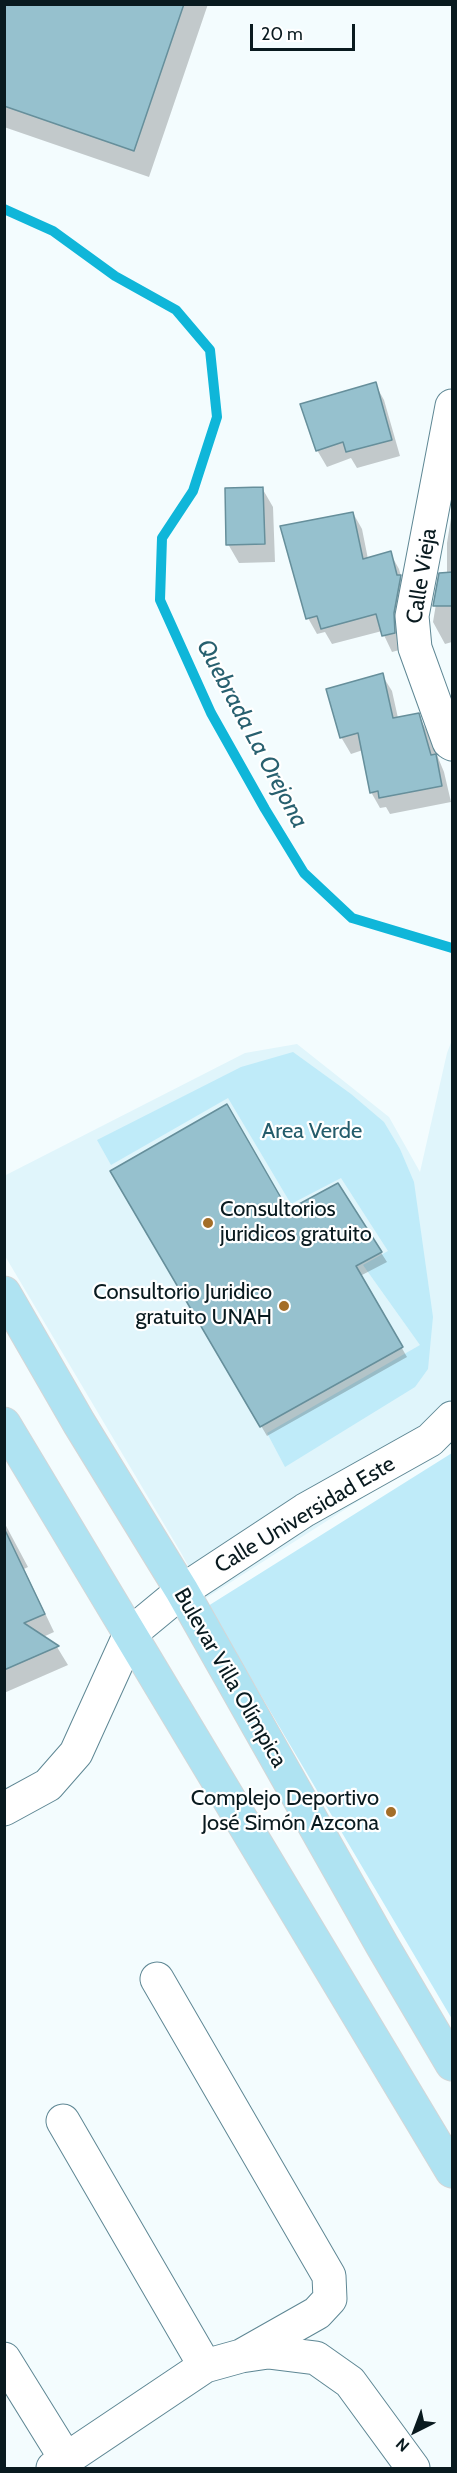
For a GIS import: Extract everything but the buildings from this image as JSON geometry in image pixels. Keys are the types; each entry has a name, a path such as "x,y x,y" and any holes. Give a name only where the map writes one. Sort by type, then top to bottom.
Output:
{"main road":[{"name":"Bulevar Villa Olímpica","path":"4,1293 74,1415 182,1591 382,1945 453,2064"},
{"path":"4,1424 453,2171"}],"street":[{"name":"Calle Vieja","path":"451,743 415,648 412,616 453,406"},
{"name":"Calle Universidad Este","path":"130,1634 182,1591 305,1510 430,1440 453,1419"},
{"path":"4,1809 48,1785 76,1753 130,1634"},
{"path":"157,1979 329,2276 330,2300 317,2313 241,2356"},
{"path":"63,2121 205,2366"},
{"path":"4,2359 60,2464 205,2366 241,2356 268,2352 316,2358 350,2382 412,2468"}],"shaded area":[{"path":"452,1040 452,1435 388,1482 206,1598 5,1256 4,1176 245,1053 297,1044 389,1117 420,1172"}],"green space":[{"name":"Area Verde","path":"293,1052 351,1094 384,1122 400,1149 414,1182 433,1317 428,1369 415,1387 285,1467 267,1433 420,1345 363,1265 388,1251 341,1178 291,1204 228,1098 111,1165 97,1140 241,1067"},
{"name":"Complejo Deportivo José Simón Azcona","path":"452,1453 452,2019 208,1606"}],"waterway":[{"name":"Quebrada La Orejona","path":"4,209 53,231 115,276 176,310 210,350 217,417 193,491 162,538 160,600 211,713 304,873 352,918 452,948"}],"place":[{"name":"Consultorios juridicos gratuito","path":"208,1223"},
{"name":"Consultorio Juridico gratuito UNAH","path":"284,1306"},
{"name":"Complejo Deportivo José Simón Azcona","path":"391,1812"}]}
